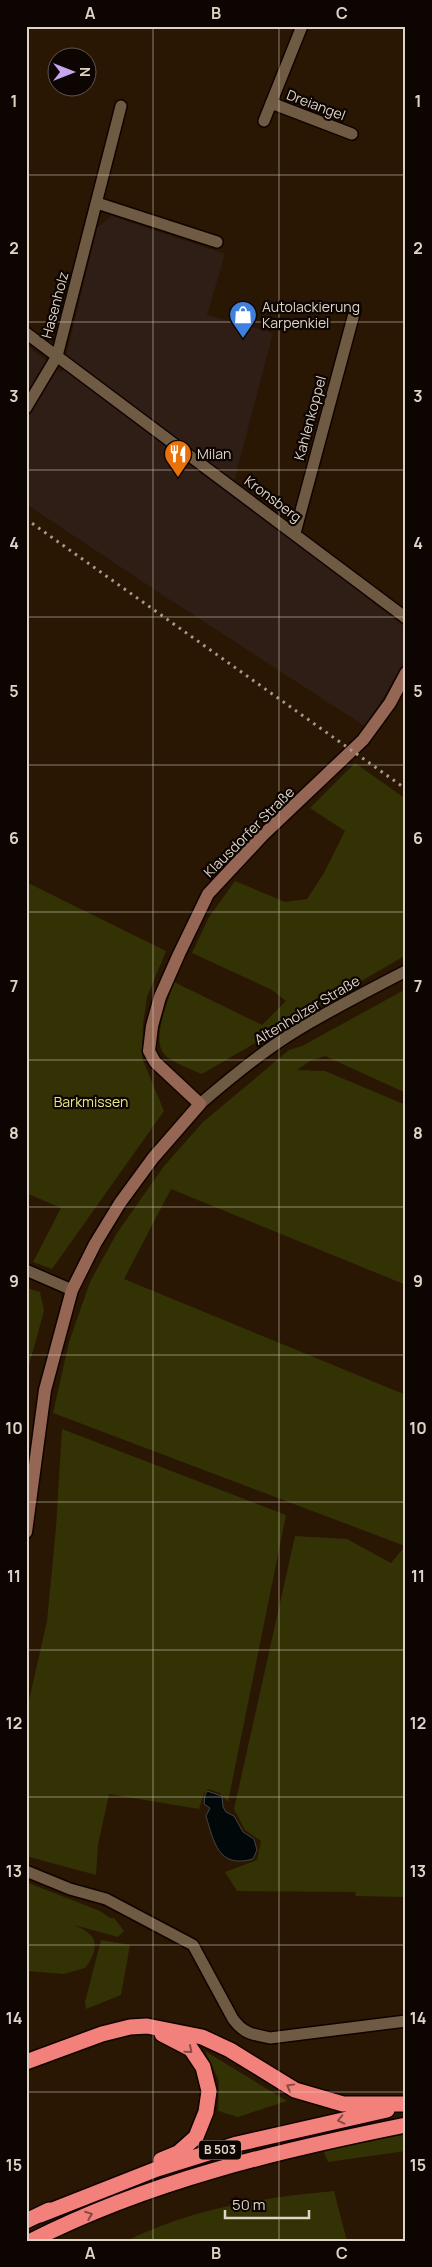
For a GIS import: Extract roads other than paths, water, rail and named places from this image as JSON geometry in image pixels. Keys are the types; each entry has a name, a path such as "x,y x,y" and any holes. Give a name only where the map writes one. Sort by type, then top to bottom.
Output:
{"highway":[{"path":"33,2218 178,2153 196,2137 206,2112 209,2091 203,2067 191,2049 147,2026"},
{"path":"26,2062 102,2034 130,2027 147,2026 202,2036 230,2050 295,2090 344,2104 406,2105"},
{"path":"26,2072 67,2047"},
{"name":"B 503","path":"33,2218 158,2169 237,2144 406,2105"},
{"name":"B 503","path":"31,2241 80,2218 159,2187 214,2169 267,2155 406,2125"}],"street":[{"name":"Dreiangel","path":"264,121 302,26"},
{"name":"Dreiangel","path":"271,103 352,134"},
{"name":"Hasenholz","path":"26,408 57,356 121,106"},
{"path":"97,203 217,242"},
{"name":"Kahlenkoppel","path":"295,533 354,310"},
{"name":"Kronsberg","path":"26,333 406,618"},
{"name":"Klausdorfer Straße","path":"200,1104 155,1062 149,1051 152,1026 160,998 183,946 208,894 263,835 363,740 390,703 406,673"},
{"name":"Altenholzer Straße","path":"26,1532 45,1390 72,1290 95,1244 120,1204 153,1158 200,1104 237,1073 290,1035 406,971"},
{"path":"26,1270 72,1290"},
{"path":"26,1870 70,1889 106,1899 193,1945 233,2018 241,2029 252,2034 270,2038 406,2022"}],"railway":[{"path":"26,519 406,789"}],"place":[{"name":"Autolackierung Karpenkiel","path":"243,339"},
{"name":"Milan","path":"178,478"}],"park label":[{"name":"Barkmissen","path":"91,1102"}]}
